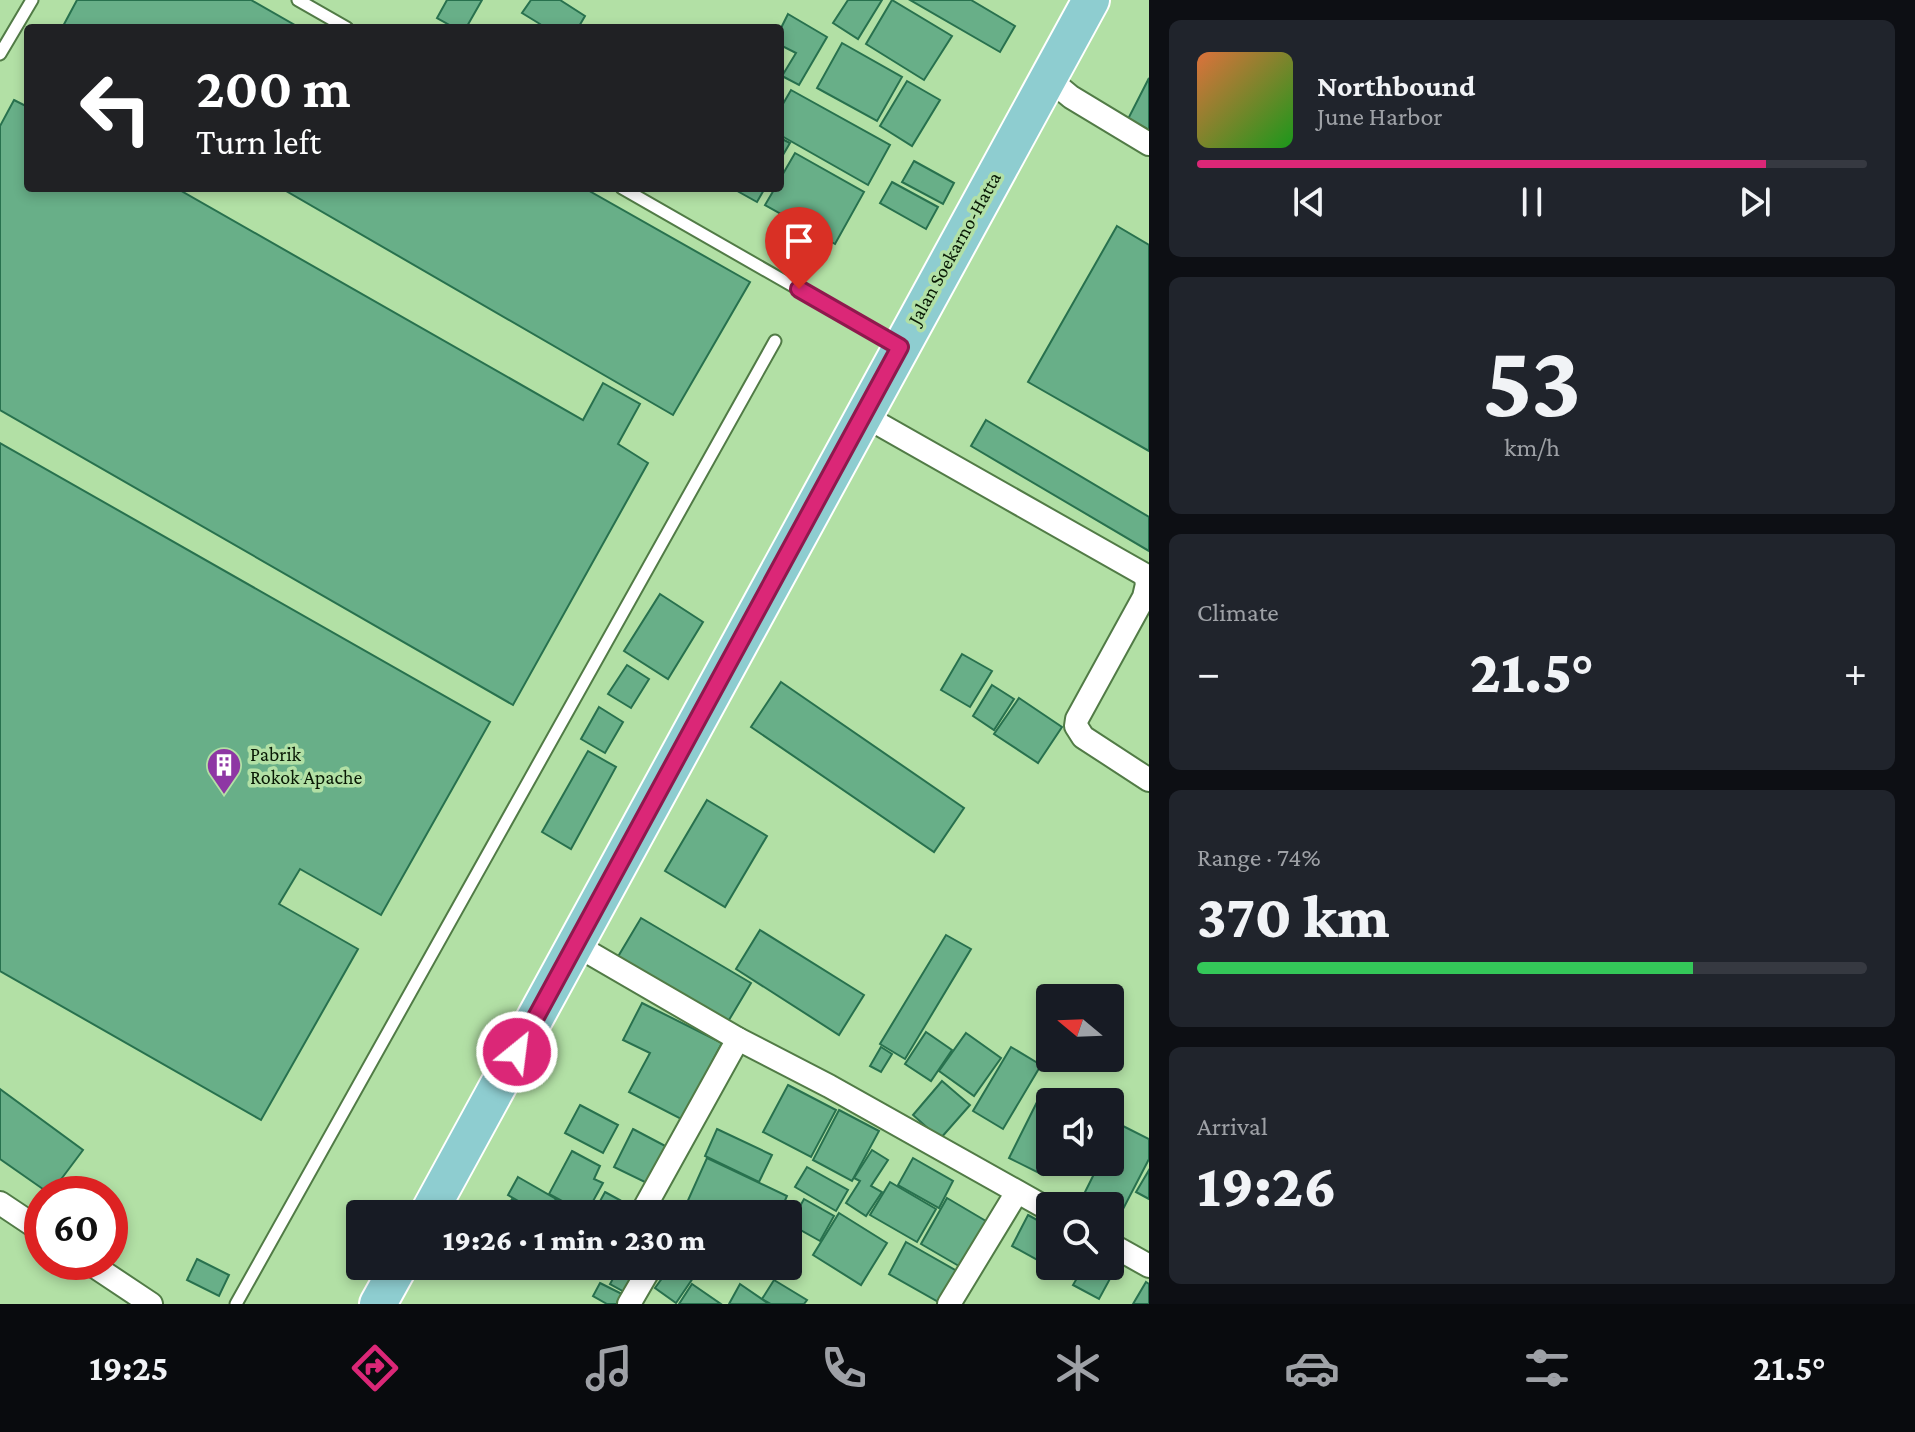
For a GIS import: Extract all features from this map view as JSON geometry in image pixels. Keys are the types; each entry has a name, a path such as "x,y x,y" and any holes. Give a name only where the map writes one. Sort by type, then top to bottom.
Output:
{"main road":[{"name":"Jalan Soekarno-Hatta","path":"436,1200 1091,0"},
{"path":"378,1304 391,1280"}],"street":[{"path":"1048,78 1071,97 1149,144"},
{"path":"863,415 1147,574 1144,597 1076,726 1083,737 1149,780"},
{"path":"576,945 738,1039 829,1086 1036,1202"},
{"path":"649,1200 738,1039"},
{"path":"949,1304 1017,1192"},
{"path":"0,1203 24,1219"},
{"path":"1124,1252 1149,1266"},
{"path":"115,1280 151,1304"},
{"path":"629,1304 643,1280"}],"lane":[{"path":"0,54 32,0"},
{"path":"298,0 340,24"},
{"path":"629,192 900,347"},
{"path":"236,1304 775,341"}],"building":[{"path":"77,0 251,0 293,24 64,24"},
{"path":"447,0 482,0 468,24 448,24 437,18"},
{"path":"531,0 560,0 585,16 580,24 540,24 522,13"},
{"path":"848,0 882,0 858,39 833,23"},
{"path":"892,0 952,36 924,80 866,44"},
{"path":"910,0 971,0 1015,26 1000,52"},
{"path":"788,14 827,37 799,85 784,77 796,53 784,47 783,24"},
{"path":"842,43 902,77 877,121 817,88"},
{"path":"1149,78 1149,130 1128,119"},
{"path":"907,81 940,100 912,146 880,126"},
{"path":"791,90 890,145 868,185 784,137 784,102"},
{"path":"14,100 24,105 24,192 183,192 583,420 603,383 640,404 618,444 648,463 513,705 0,410 0,126"},
{"path":"795,153 864,192 835,244 765,205 773,192 784,192 784,172"},
{"path":"914,161 954,183 943,204 902,182"},
{"path":"892,182 938,207 926,229 880,203"},
{"path":"288,192 591,192 750,282 673,415"},
{"path":"739,192 763,192 757,202"},
{"path":"1117,226 1149,245 1149,451 1028,382"},
{"path":"986,420 1149,517 1149,551 971,446"},
{"name":"Pabrik Rokok Apache","path":"0,443 490,722 381,915 300,869 279,904 358,949 261,1120 0,971"},
{"path":"660,594 703,622 668,679 624,651"},
{"path":"962,654 992,671 970,707 941,690"},
{"path":"627,665 649,679 631,708 608,694"},
{"path":"781,682 964,808 934,852 751,727"},
{"path":"992,685 1014,699 994,730 973,716"},
{"path":"1019,698 1062,727 1038,763 994,734"},
{"path":"599,707 623,722 605,753 581,739"},
{"path":"588,751 616,767 571,849 542,832"},
{"path":"707,800 767,836 725,907 665,871"},
{"path":"641,918 751,983 726,1025 616,960"},
{"path":"760,930 864,995 839,1035 736,969"},
{"path":"946,935 971,949 905,1059 880,1044"},
{"path":"642,1003 722,1043 712,1062 715,1064 685,1121 629,1092 650,1053 623,1040"},
{"path":"926,1032 952,1050 931,1081 905,1064"},
{"path":"966,1033 1001,1058 974,1096 939,1071"},
{"path":"881,1047 892,1054 881,1072 870,1066"},
{"path":"1011,1047 1036,1062 1037,1072 1003,1129 973,1111"},
{"path":"942,1081 970,1105 940,1139 913,1115"},
{"path":"788,1085 836,1110 811,1157 763,1132"},
{"path":"0,1089 83,1150 64,1176 24,1176 0,1159"},
{"path":"1036,1104 1036,1172 1009,1158"},
{"path":"580,1105 618,1125 603,1153 565,1133"},
{"path":"839,1110 879,1131 852,1181 813,1160"},
{"path":"1124,1126 1149,1139 1149,1159 1124,1207 1124,1192 1085,1192 1093,1176 1124,1176"},
{"path":"633,1129 671,1149 653,1186 614,1167"},
{"path":"717,1129 772,1155 759,1182 705,1156"},
{"path":"872,1150 888,1160 871,1186 882,1192 866,1216 846,1203 860,1181 854,1178"},
{"path":"572,1151 600,1166 594,1179 603,1183 594,1200 560,1200 549,1194"},
{"path":"707,1158 787,1196 785,1200 688,1200"},
{"path":"913,1158 953,1181 939,1208 898,1185"},
{"path":"807,1167 848,1190 836,1211 795,1187"},
{"path":"1149,1170 1149,1199 1136,1192"},
{"path":"518,1177 556,1199 517,1200 508,1195"},
{"path":"890,1182 936,1209 917,1242 870,1215"},
{"path":"605,1192 620,1200 601,1200"},
{"path":"947,1198 991,1224 964,1269 921,1244"},
{"path":"804,1199 834,1216 820,1241 802,1231"},
{"path":"839,1213 887,1243 861,1285 813,1255"},
{"path":"1028,1215 1036,1219 1036,1259 1012,1246"},
{"path":"906,1242 964,1275 942,1304 889,1274"},
{"path":"197,1259 229,1275 219,1296 187,1280"},
{"path":"612,1280 636,1280 628,1294 610,1284"},
{"path":"661,1280 692,1280 676,1303 655,1288"},
{"path":"774,1280 807,1300 804,1304 771,1304 762,1299"},
{"path":"1076,1280 1109,1280 1099,1299 1073,1285"},
{"path":"1146,1282 1149,1284 1149,1304 1133,1304"},
{"path":"600,1283 626,1296 622,1304 607,1304 593,1296"},
{"path":"692,1284 721,1304 679,1304"},
{"path":"740,1284 769,1304 729,1304"}],"place":[{"name":"Pabrik Rokok Apache","path":"224,796"}],"route":[{"path":"517,1052 900,347 799,289"}]}
